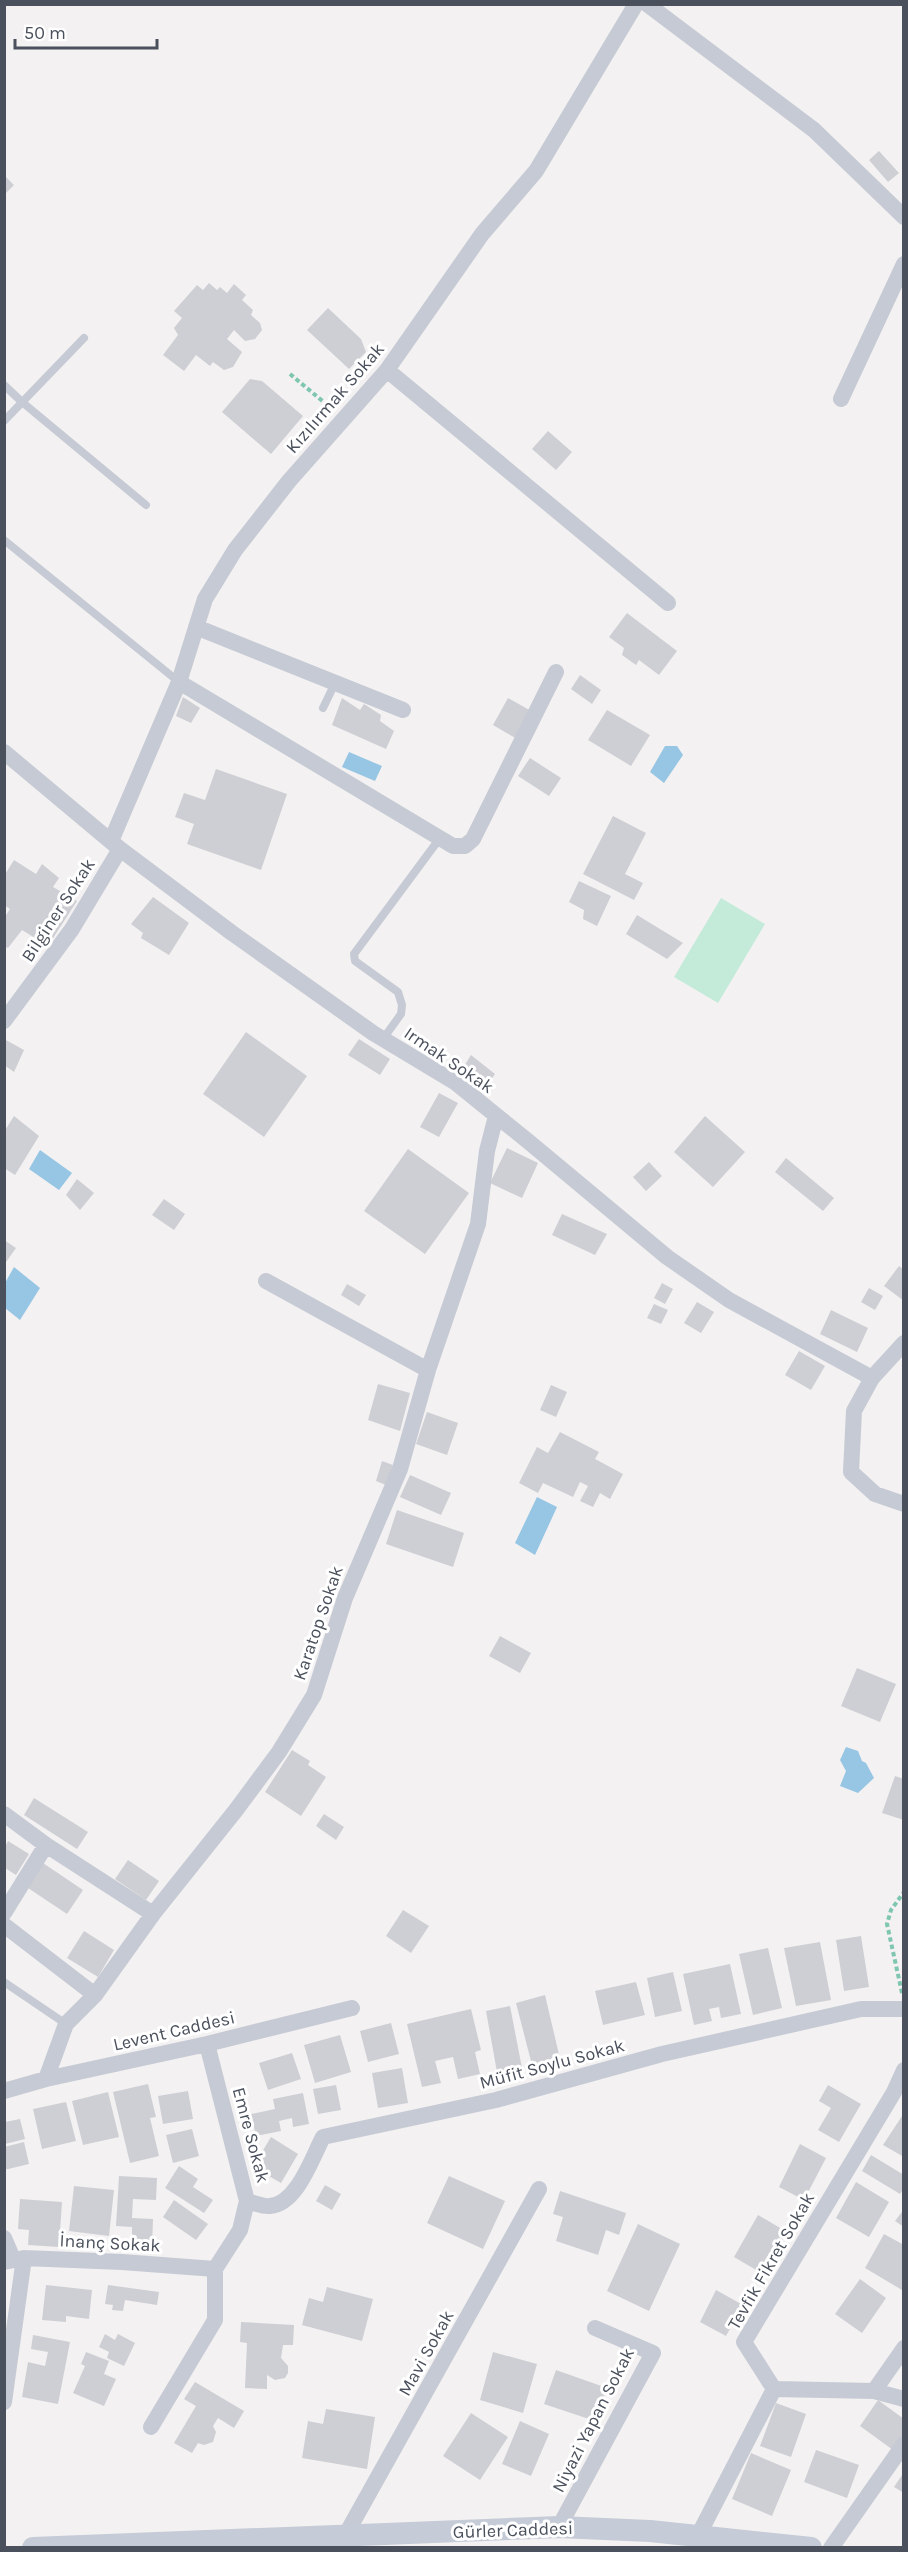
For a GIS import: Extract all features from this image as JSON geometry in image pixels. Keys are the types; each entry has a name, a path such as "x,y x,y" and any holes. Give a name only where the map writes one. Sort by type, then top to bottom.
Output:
{"street":[{"name":"Kızılırmak Sokak","path":"116,845 179,682 206,599 235,550 289,481 387,370 482,234 536,171 636,4"},
{"path":"646,4 814,130 903,217"},
{"path":"841,399 903,264"},
{"path":"387,370 668,603"},
{"path":"196,627 403,710"},
{"path":"179,682 453,846 465,846 473,839 556,672"},
{"name":"Irmak Sokak","path":"4,752 116,845 232,933 382,1039 456,1083 667,1257 729,1300 872,1377"},
{"name":"Bilginer Sokak","path":"4,1021 72,929 116,845"},
{"name":"Karatop Sokak","path":"46,2079 66,2024 95,1995 153,1914 248,1794 279,1752 314,1695 345,1598 400,1468 428,1370 478,1224 488,1151 496,1116"},
{"path":"266,1281 428,1370"},
{"path":"903,1343 872,1377 854,1411 851,1472 875,1494 903,1504"},
{"path":"4,1814 46,1845 153,1914"},
{"path":"4,1913 46,1845"},
{"path":"4,1925 95,1995"},
{"name":"Levent Caddesi","path":"4,2091 46,2079 207,2044 352,2008"},
{"name":"Müfit Soylu Sokak","path":"248,2201 269,2207 283,2203 292,2195 323,2137 495,2100 662,2055 861,2009 903,2009"},
{"name":"Emre Sokak","path":"207,2044 248,2201 240,2230 214,2269"},
{"name":"Tevfik Fikret Sokak","path":"774,2389 744,2342 894,2092 903,2070"},
{"name":"Mavi Sokak","path":"345,2536 539,2189"},
{"path":"4,2238 14,2260 4,2402"},
{"name":"İnanç Sokak","path":"14,2260 122,2262 214,2269"},
{"path":"151,2427 215,2320 214,2269"},
{"name":"Niyazi Yapan Sokak","path":"559,2527 653,2353 595,2328"},
{"path":"874,2391 903,2348"},
{"path":"698,2536 774,2389 874,2391 903,2399"},
{"path":"831,2547 903,2444"},
{"name":"Gürler Caddesi","path":"33,2547 559,2527 698,2536 811,2547"}],"lane":[{"path":"4,421 84,338"},
{"path":"4,385 146,505"},
{"path":"4,540 179,682"},
{"path":"322,708 335,683"},
{"path":"382,1039 401,1014 402,1005 398,992 355,961 354,954 440,838"},
{"path":"4,1982 66,2024"}],"path":[{"path":"290,374 344,419"},
{"path":"903,1892 891,1910 887,1924 903,2001"}],"green space":[{"path":"721,898 765,924 718,1003 674,977"}],"water":[{"path":"665,746 677,746 683,755 664,783 650,772"},
{"path":"349,752 382,766 375,781 342,767"},
{"path":"40,1150 72,1173 59,1190 29,1169"},
{"path":"14,1267 40,1288 20,1320 5,1308 5,1283"},
{"path":"537,1497 557,1507 535,1555 515,1543"},
{"path":"846,1747 858,1751 874,1778 858,1793 840,1786 846,1771 840,1760"}],"building":[{"path":"879,151 899,173 888,182 869,160"},
{"path":"4,175 14,185 4,195"},
{"path":"209,283 217,290 220,287 227,293 234,284 246,295 242,300 253,310 251,315 260,323 262,330 255,339 245,341 234,330 227,339 242,352 233,367 224,370 213,362 210,366 196,355 184,371 163,355 178,335 174,328 182,318 174,311 197,285 203,290"},
{"path":"328,308 361,339 366,352 349,369 307,330"},
{"path":"250,379 262,381 303,416 271,454 222,412"},
{"path":"548,431 572,452 556,470 532,449"},
{"path":"627,613 677,651 659,675 639,660 636,665 622,655 624,648 609,637"},
{"path":"580,675 601,690 592,704 571,689"},
{"path":"183,697 200,708 191,723 176,716"},
{"path":"342,698 360,710 364,704 381,715 380,721 394,731 386,749 332,725"},
{"path":"508,698 533,712 517,739 493,725"},
{"path":"607,710 650,735 631,766 588,740"},
{"path":"530,758 561,778 549,796 518,776"},
{"path":"216,769 287,794 261,870 187,844 194,824 175,817 184,793 205,800"},
{"path":"613,816 646,833 625,874 643,883 634,900 583,874"},
{"path":"14,860 36,874 42,864 59,878 53,887 77,901 48,946 22,930 8,948 4,946 4,918 10,909 4,905 4,876"},
{"path":"579,881 611,896 597,926 583,919 584,910 569,902"},
{"path":"153,897 189,923 169,955 141,938 143,933 131,924"},
{"path":"637,915 683,943 667,959 626,934"},
{"path":"246,1032 307,1076 264,1137 203,1094"},
{"path":"4,1039 24,1050 14,1072 4,1065"},
{"path":"359,1039 390,1059 380,1075 348,1055"},
{"path":"471,1055 495,1074 480,1096 456,1079"},
{"path":"439,1093 458,1103 439,1137 420,1127"},
{"path":"14,1116 39,1136 15,1175 4,1168 4,1132"},
{"path":"705,1116 745,1152 713,1187 674,1152"},
{"path":"507,1148 538,1163 522,1198 490,1183"},
{"path":"408,1149 469,1193 425,1254 364,1211"},
{"path":"786,1158 834,1198 823,1211 775,1172"},
{"path":"649,1162 662,1176 646,1191 633,1177"},
{"path":"77,1179 94,1193 80,1210 66,1195"},
{"path":"164,1199 185,1214 174,1230 152,1215"},
{"path":"562,1214 607,1234 595,1255 552,1235"},
{"path":"4,1240 16,1248 4,1265"},
{"path":"899,1266 904,1270 904,1301 884,1286"},
{"path":"662,1283 673,1289 665,1304 654,1298"},
{"path":"347,1284 366,1295 359,1306 341,1295"},
{"path":"869,1288 883,1296 875,1310 861,1302"},
{"path":"697,1302 714,1312 701,1333 684,1323"},
{"path":"654,1304 668,1310 661,1324 647,1318"},
{"path":"831,1310 868,1328 857,1352 820,1334"},
{"path":"799,1351 825,1366 811,1390 785,1375"},
{"path":"378,1384 410,1393 400,1431 368,1420"},
{"path":"551,1385 567,1392 556,1417 540,1410"},
{"path":"427,1412 458,1423 447,1455 416,1444"},
{"path":"560,1432 599,1452 595,1459 623,1474 610,1499 600,1493 593,1507 580,1501 588,1486 580,1482 573,1497 543,1483 538,1493 519,1483 537,1447 548,1453"},
{"path":"382,1461 393,1465 386,1485 376,1481"},
{"path":"410,1475 451,1493 441,1515 400,1497"},
{"path":"397,1510 464,1533 453,1567 386,1544"},
{"path":"500,1636 531,1653 520,1673 489,1656"},
{"path":"857,1668 896,1684 880,1722 841,1706"},
{"path":"292,1750 310,1761 308,1765 326,1777 301,1816 265,1792"},
{"path":"895,1776 904,1779 904,1820 882,1813"},
{"path":"34,1798 88,1832 77,1849 24,1815"},
{"path":"324,1814 344,1827 336,1840 316,1826"},
{"path":"8,1841 29,1854 16,1875 5,1868 5,1847"},
{"path":"128,1860 159,1881 146,1900 115,1879"},
{"path":"40,1861 83,1890 67,1914 25,1886"},
{"path":"403,1910 429,1926 411,1953 386,1936"},
{"path":"84,1931 114,1950 98,1977 67,1958"},
{"path":"861,1936 869,1987 844,1991 836,1940"},
{"path":"820,1942 831,2000 796,2006 784,1948"},
{"path":"768,1948 782,2008 753,2015 739,1954"},
{"path":"730,1964 741,2014 721,2018 719,2007 709,2009 712,2021 694,2025 683,1974"},
{"path":"673,1972 682,2011 655,2017 647,1978"},
{"path":"636,1982 645,2015 603,2025 595,1991"},
{"path":"545,1995 561,2063 533,2069 516,2003"},
{"path":"510,2006 522,2068 497,2072 486,2011"},
{"path":"471,2009 481,2050 475,2052 480,2074 458,2079 453,2057 435,2061 441,2083 422,2087 407,2024"},
{"path":"391,2023 399,2054 368,2062 360,2031"},
{"path":"340,2035 351,2072 315,2083 304,2045"},
{"path":"292,2053 301,2079 268,2090 259,2063"},
{"path":"402,2068 408,2103 378,2108 372,2073"},
{"path":"148,2084 156,2117 150,2118 159,2156 130,2163 113,2092"},
{"path":"336,2085 341,2110 318,2114 313,2089"},
{"path":"828,2085 861,2104 839,2142 818,2130 831,2108 819,2101"},
{"path":"188,2091 193,2119 163,2124 158,2096"},
{"path":"108,2092 119,2137 83,2145 72,2101"},
{"path":"303,2093 309,2124 293,2127 292,2118 279,2121 281,2131 256,2136 251,2114 275,2109 273,2099"},
{"path":"66,2102 76,2141 42,2149 33,2109"},
{"path":"904,2113 904,2157 883,2145"},
{"path":"20,2119 25,2139 5,2144 5,2122"},
{"path":"192,2129 199,2156 173,2163 166,2135"},
{"path":"271,2137 298,2154 281,2183 253,2167"},
{"path":"24,2142 29,2164 4,2170 4,2147"},
{"path":"800,2144 826,2158 804,2200 779,2187"},
{"path":"871,2155 904,2175 904,2188 900,2194 862,2171"},
{"path":"179,2166 198,2179 193,2187 213,2200 204,2213 165,2188"},
{"path":"119,2176 157,2178 156,2200 133,2199 132,2218 153,2219 152,2247 132,2245 132,2227 116,2226"},
{"path":"449,2176 505,2201 483,2249 427,2223"},
{"path":"856,2182 889,2202 869,2237 836,2218"},
{"path":"325,2185 341,2194 332,2210 316,2201"},
{"path":"74,2186 114,2190 109,2236 69,2231"},
{"path":"560,2191 626,2213 619,2235 606,2230 598,2255 556,2241 563,2217 553,2214"},
{"path":"20,2199 62,2202 59,2247 28,2245 29,2230 18,2229"},
{"path":"174,2200 208,2224 196,2240 163,2217"},
{"path":"904,2209 904,2227 895,2221"},
{"path":"758,2215 787,2232 763,2274 734,2257"},
{"path":"638,2224 680,2244 649,2311 607,2291"},
{"path":"884,2234 904,2245 902,2290 865,2268"},
{"path":"860,2279 886,2298 862,2333 835,2314"},
{"path":"46,2285 92,2290 89,2319 66,2316 66,2322 42,2320"},
{"path":"108,2285 159,2292 157,2305 125,2300 123,2311 112,2310 113,2305 105,2304"},
{"path":"327,2287 373,2299 362,2341 302,2325 309,2298 323,2302"},
{"path":"716,2290 743,2305 726,2336 700,2322"},
{"path":"241,2322 294,2325 293,2345 283,2345 281,2358 288,2366 288,2373 285,2378 275,2380 267,2375 267,2389 245,2388 247,2343 240,2342"},
{"path":"105,2334 115,2340 118,2334 135,2343 124,2366 107,2358 109,2352 99,2347"},
{"path":"33,2335 70,2342 58,2404 22,2397 28,2362 45,2366 48,2352 31,2349"},
{"path":"86,2352 109,2361 104,2374 116,2379 104,2406 73,2393 85,2366 81,2364"},
{"path":"493,2352 537,2364 523,2413 480,2400"},
{"path":"556,2370 607,2388 595,2421 544,2404"},
{"path":"195,2382 244,2411 234,2428 218,2418 213,2426 216,2432 213,2442 204,2445 198,2443 192,2453 174,2443 196,2406 184,2399"},
{"path":"878,2400 904,2419 904,2435 893,2450 860,2426"},
{"path":"776,2403 806,2414 791,2457 760,2446"},
{"path":"326,2409 375,2417 367,2469 302,2458 308,2421 323,2424"},
{"path":"471,2413 508,2437 480,2480 443,2456"},
{"path":"520,2421 549,2434 531,2476 502,2464"},
{"path":"816,2450 859,2465 847,2498 804,2482"},
{"path":"751,2453 791,2470 772,2516 732,2499"},
{"path":"904,2472 904,2493 894,2487"}]}
